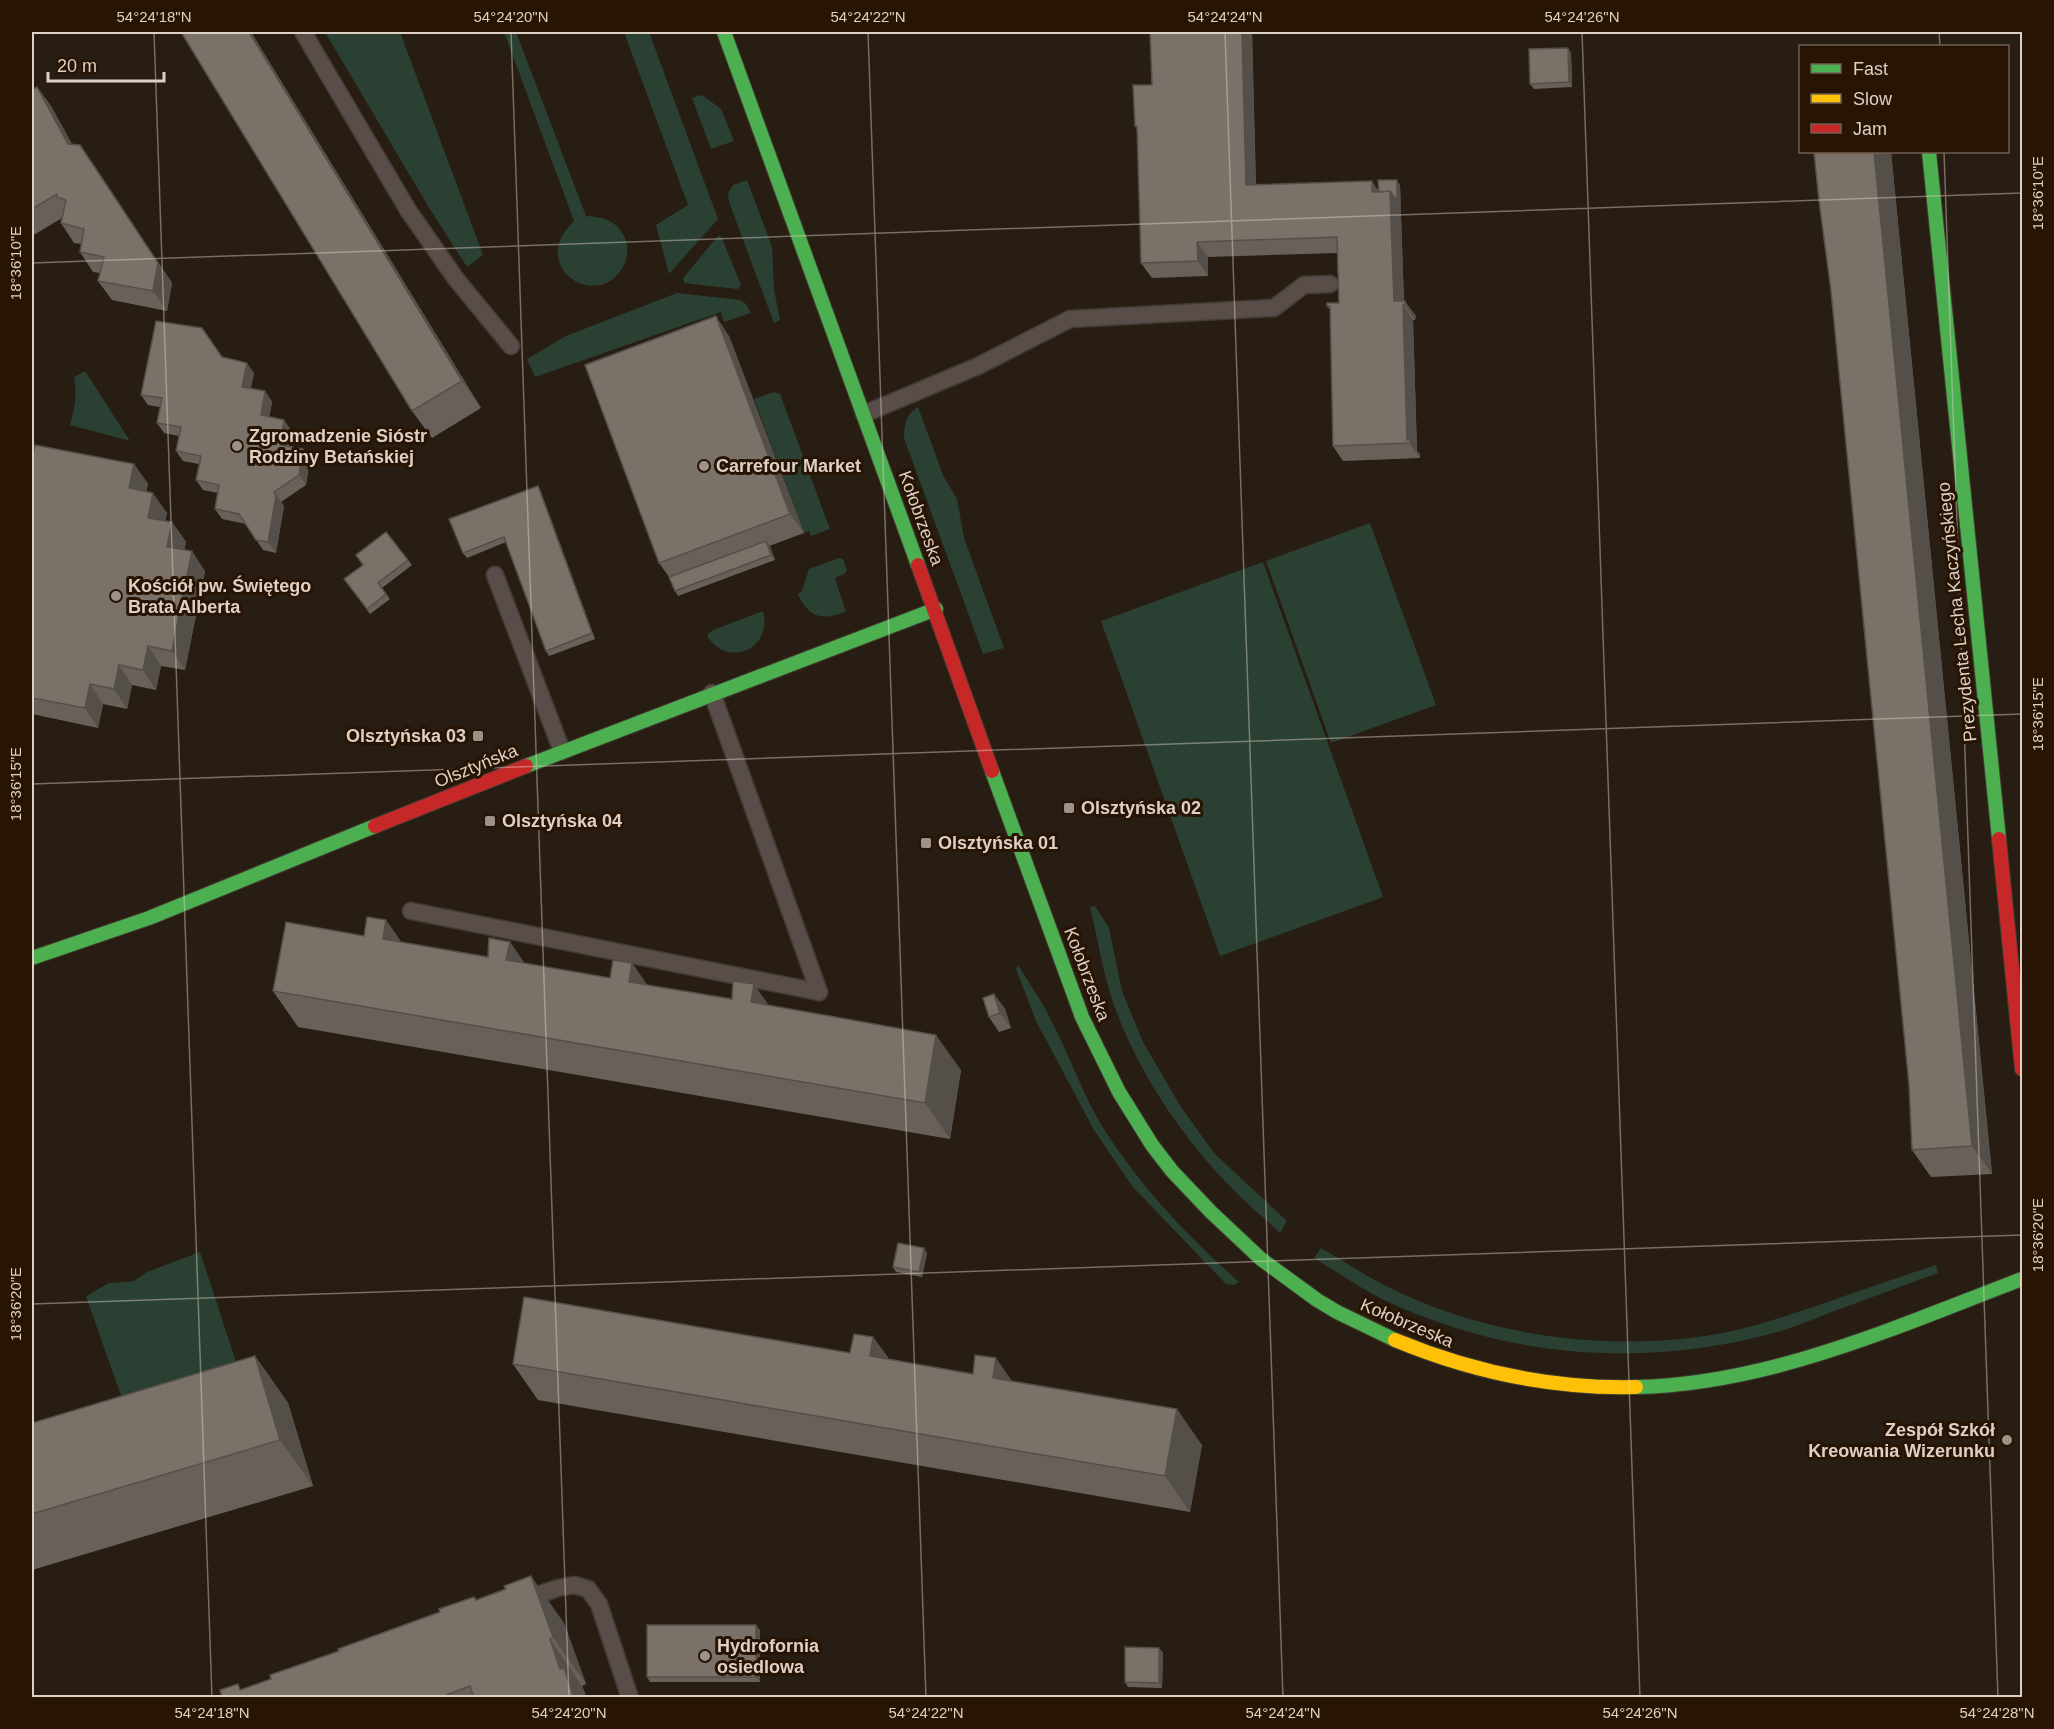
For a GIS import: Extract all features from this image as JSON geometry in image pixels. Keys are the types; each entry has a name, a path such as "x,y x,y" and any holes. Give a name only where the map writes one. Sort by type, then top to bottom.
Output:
{"street":[{"name":"Kołobrzeska","path":"724,32 936,609 1078,1006 1105,1066 1137,1124 1166,1163 1225,1228 1273,1268 1336,1312 1418,1350 1458,1363 1559,1384 1606,1387 1658,1386 1752,1373 1801,1360 2022,1279"},
{"name":"Prezydenta Lecha Kaczyńskiego","path":"1929,153 2022,1069"},
{"name":"Olsztyńska","path":"32,958 84,944 562,751 936,609"}],"lane":[{"path":"303,32 408,210 456,279 511,346"},
{"path":"864,414 978,366 1070,319 1274,308 1304,285 1330,284"},
{"path":"495,575 562,751"},
{"path":"411,911 819,992 712,693"},
{"path":"511,1604 558,1588 574,1585 588,1588 599,1604 630,1698"}],"green space":[{"path":"325,32 400,32 483,255 467,267 428,206"},
{"path":"504,32 516,32 586,216 598,217 613,223 626,240 627,252 623,267 611,280 598,286 583,285 571,278 562,267 558,254 561,238 574,221"},
{"path":"624,32 649,32 718,219 669,274 656,225 688,205"},
{"path":"702,95 721,109 734,141 711,149 692,98"},
{"path":"747,180 772,247 774,290 780,320 774,323 729,202 728,193 733,185"},
{"path":"718,236 721,236 741,285 738,289 684,283 683,278"},
{"path":"677,293 740,300 746,304 751,313 724,322 721,312 535,377 527,359 566,336"},
{"path":"85,371 130,441 70,425 75,401 74,377"},
{"path":"774,392 780,394 830,529 811,536 809,531 804,533 754,399"},
{"path":"918,407 943,475 957,499 964,538 1004,648 983,654 904,438 906,420"},
{"path":"1370,523 1436,705 1331,743 1266,561"},
{"path":"839,558 843,559 847,570 835,578 846,612 830,616 812,613 798,594 802,591 809,569"},
{"path":"1263,562 1383,897 1220,956 1101,621"},
{"path":"763,611 764,625 761,637 745,651 734,653 724,651 714,645 707,635 713,630"},
{"path":"1095,906 1109,928 1122,991 1143,1042 1181,1107 1214,1153 1287,1221 1280,1233 1236,1193 1206,1160 1174,1119 1146,1075 1123,1029 1110,993 1090,907"},
{"path":"1018,965 1040,999 1097,1118 1119,1152 1167,1211 1239,1282 1234,1285 1226,1284 1132,1186 1094,1130 1036,1021 1016,969"},
{"path":"1321,1248 1384,1285 1420,1302 1458,1315 1537,1334 1618,1342 1658,1341 1730,1332 1793,1314 1936,1265 1938,1273 1788,1329 1730,1343 1680,1350 1628,1353 1577,1352 1527,1345 1477,1334 1428,1318 1380,1298 1314,1258"},
{"path":"200,1252 241,1377 126,1410 86,1296 109,1283 134,1281 147,1272"}],"building":[{"path":"181,32 249,32 462,381 412,411"},
{"path":"1150,32 1242,32 1246,185 1372,181 1372,192 1390,191 1394,301 1405,301 1403,305 1407,440 1410,440 1410,443 1333,446 1330,306 1327,306 1327,303 1339,303 1337,237 1197,242 1198,261 1141,263 1137,126 1135,126 1133,85 1152,85"},
{"path":"1568,48 1569,82 1530,84 1529,49"},
{"path":"37,87 68,144 80,145 158,263 153,291 98,281 104,257 80,252 84,229 61,223 66,200 57,197 57,194 32,209 32,90"},
{"path":"1814,153 1874,153 1972,1146 1912,1150 1909,1085 1831,291"},
{"path":"1378,180 1397,180 1397,201 1390,191 1379,192"},
{"name":"Carrefour Market","path":"716,316 790,514 659,563 585,365"},
{"name":"Zgromadzenie Sióstr Rodziny Betańskiej","path":"156,321 202,328 222,357 247,363 242,387 265,391 261,415 284,420 280,445 303,449 299,475 274,492 276,496 268,542 256,540 239,514 215,509 219,485 196,480 201,456 176,451 181,427 157,423 162,398 141,395"},
{"name":"Kościół pw. Świętego Brata Alberta","path":"35,445 134,464 129,488 153,493 148,518 172,522 167,547 192,551 172,651 148,646 143,670 119,665 114,689 90,684 85,708 32,698 32,459"},
{"path":"538,486 592,633 546,651 504,537 463,553 449,519"},
{"path":"386,532 408,560 378,583 386,594 367,609 344,579 363,565 356,555"},
{"path":"766,541 771,555 675,591 669,577"},
{"path":"367,917 386,920 383,939 488,957 489,938 510,942 506,960 610,978 613,960 632,963 629,982 732,999 733,981 754,984 751,1002 936,1035 925,1103 273,991 286,922 364,936"},
{"path":"994,994 1000,1013 989,1017 983,998"},
{"path":"898,1243 924,1248 919,1272 893,1267"},
{"path":"524,1297 850,1353 854,1334 873,1337 870,1356 973,1374 975,1355 996,1358 993,1378 1177,1409 1165,1476 513,1364"},
{"path":"255,1356 280,1440 32,1514 32,1423"},
{"path":"531,1576 553,1637 550,1639 560,1669 564,1668 574,1698 474,1698 470,1686 439,1698 222,1698 220,1690 238,1684 240,1690 271,1679 270,1675 440,1612 439,1609 474,1597 476,1600 506,1589 504,1586"},
{"name":"Hydrofornia osiedlowa","path":"647,1625 756,1625 756,1677 647,1677"},
{"path":"1125,1647 1159,1648 1159,1683 1125,1682"}],"traffic: fast":[{"path":"724,32 918,565"},
{"path":"1929,153 1999,839"},
{"path":"526,766 936,609"},
{"path":"992,771 1082,1017 1119,1092 1152,1145 1172,1171 1211,1212 1261,1259 1317,1300 1395,1340"},
{"path":"32,958 149,918 375,826"},
{"path":"1636,1387 1686,1383 1785,1364 1881,1333 2022,1279"}],"traffic: slow":[{"path":"1395,1340 1453,1361 1513,1376 1574,1385 1636,1387"}],"traffic: jam":[{"path":"918,565 992,771"},
{"path":"375,826 526,766"},
{"path":"1999,839 2022,1069"}],"place":[{"name":"Zgromadzenie Sióstr Rodziny Betańskiej","path":"237,446"},
{"name":"Carrefour Market","path":"704,466"},
{"name":"Kościół pw. Świętego Brata Alberta","path":"116,596"},
{"name":"Olsztyńska 03","path":"478,736"},
{"name":"Olsztyńska 02","path":"1069,808"},
{"name":"Olsztyńska 04","path":"490,821"},
{"name":"Olsztyńska 01","path":"926,843"},
{"name":"Zespół Szkół Kreowania Wizerunku","path":"2007,1440"},
{"name":"Hydrofornia osiedlowa","path":"705,1656"}]}
